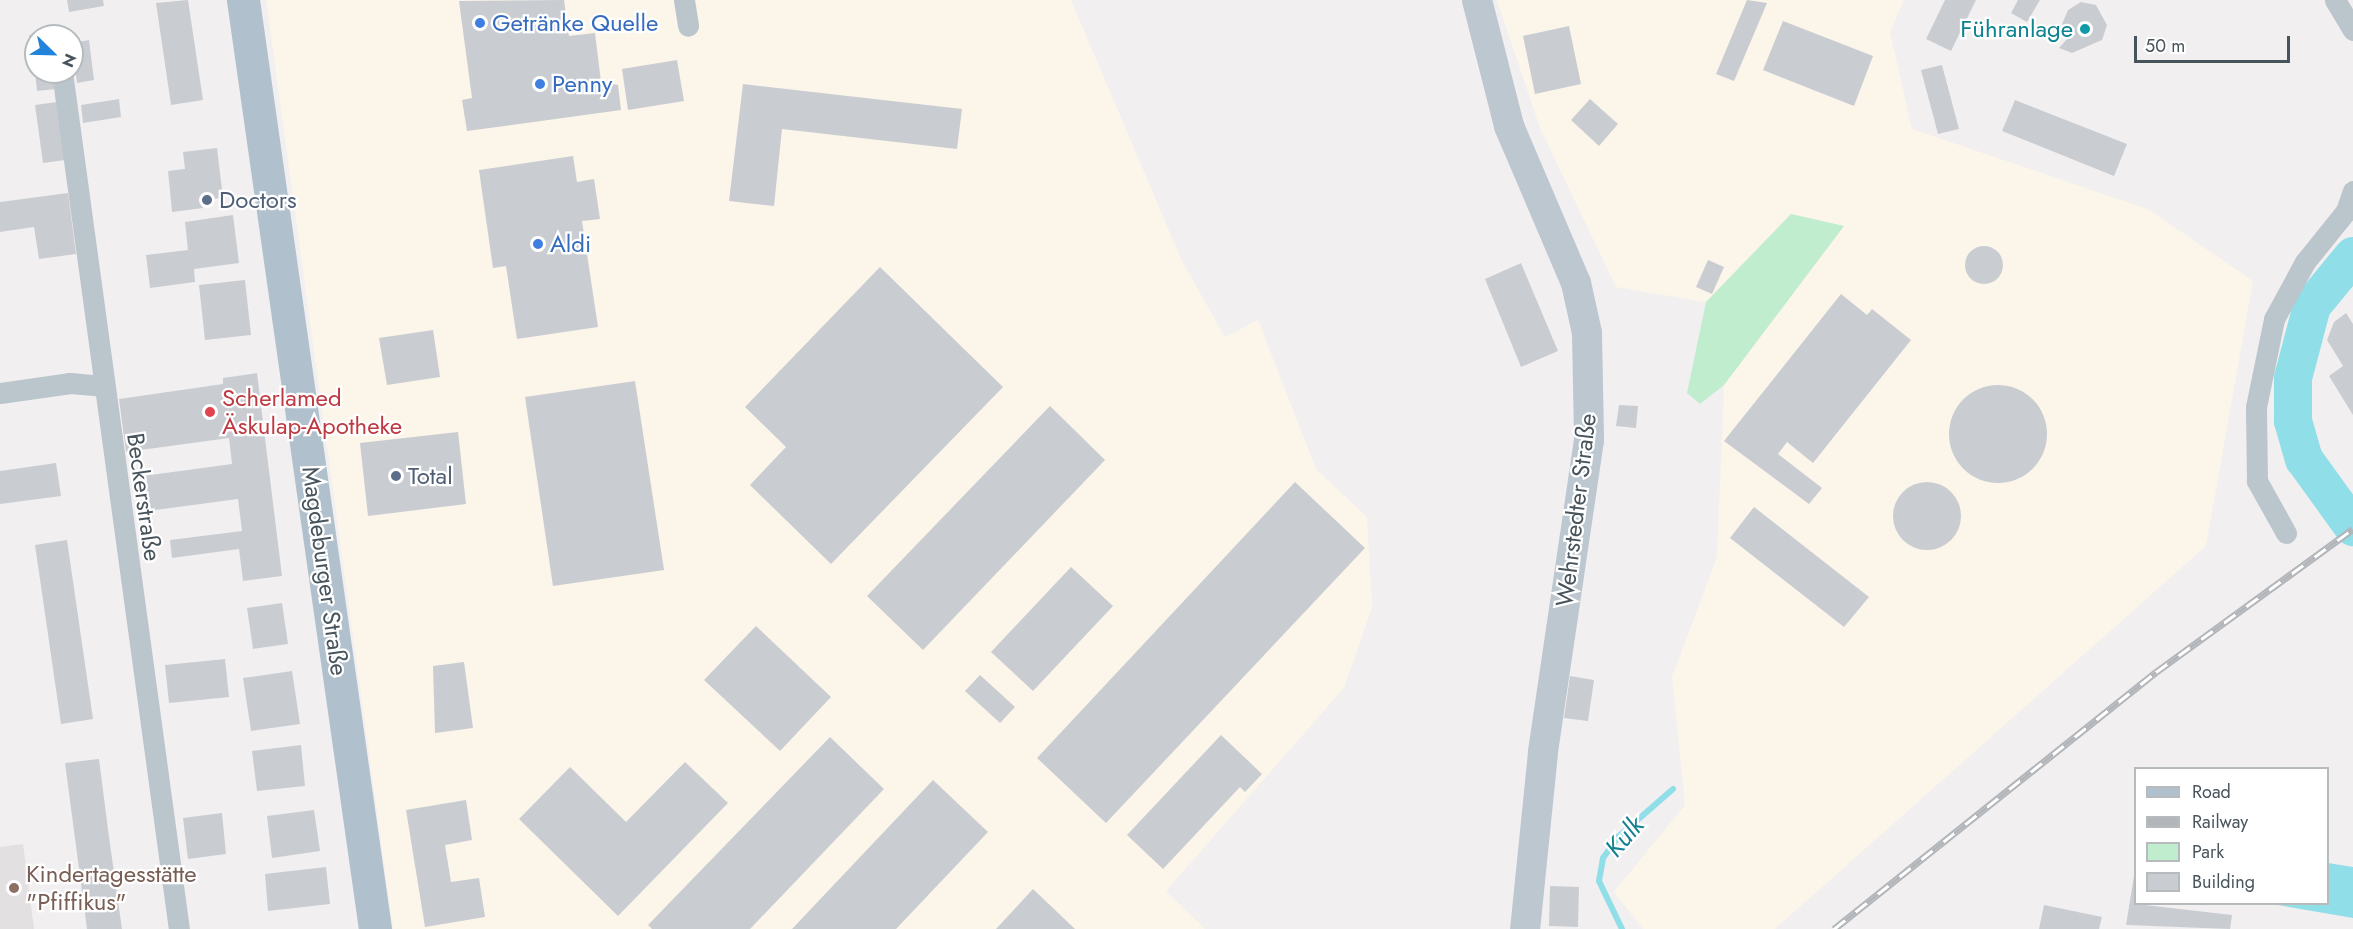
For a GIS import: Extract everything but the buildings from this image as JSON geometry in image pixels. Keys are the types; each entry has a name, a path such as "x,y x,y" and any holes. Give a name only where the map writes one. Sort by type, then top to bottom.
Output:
{"main road":[{"name":"Magdeburger Straße","path":"243,0 375,929"}],"street":[{"path":"684,0 688,26"},
{"name":"Wehrstedter Straße","path":"1477,0 1509,126 1576,283 1587,333 1589,440 1543,753 1525,929"},
{"path":"2335,0 2353,30"},
{"name":"Beckerstraße","path":"64,84 103,386 179,929"},
{"path":"2286,533 2258,481 2256,407 2274,320 2305,262 2346,211 2353,191"},
{"path":"0,393 70,383 103,386"}],"shaded area":[{"path":"266,0 1071,0 1182,261 1225,337 1258,320 1316,469 1367,517 1372,608 1344,688 1166,891 1205,929 393,929"},
{"path":"1497,0 1904,0 1890,32 1912,129 2148,209 2253,281 2206,546 1775,929 1643,929 1614,892 1685,805 1672,677 1717,557 1724,385 1844,226 1791,214 1706,302 1616,287 1540,128"},
{"name":"Kindertagesstätte \"Pfiffikus\"","path":"23,844 34,929 0,929 0,847"}],"green space":[{"path":"1791,214 1844,226 1724,385 1700,404 1687,393 1706,302"}],"water":[{"path":"2329,863 2353,867 2353,918 2278,905 2329,905"}],"waterway":[{"path":"2353,256 2312,306 2293,378 2293,421 2304,459 2353,527"},
{"name":"Kulk","path":"1622,929 1599,881 1603,858 1618,837 1673,789"}],"railway":[{"path":"1834,929 2156,672 2353,529"}],"place":[{"name":"Getränke Quelle","path":"480,23"},
{"name":"Führanlage","path":"2085,29"},
{"name":"Penny","path":"540,84"},
{"name":"Doctors","path":"207,200"},
{"name":"Aldi","path":"538,244"},
{"name":"Scherlamed Äskulap-Apotheke","path":"210,412"},
{"name":"Total","path":"396,476"},
{"name":"Kindertagesstätte \"Pfiffikus\"","path":"14,888"}]}
